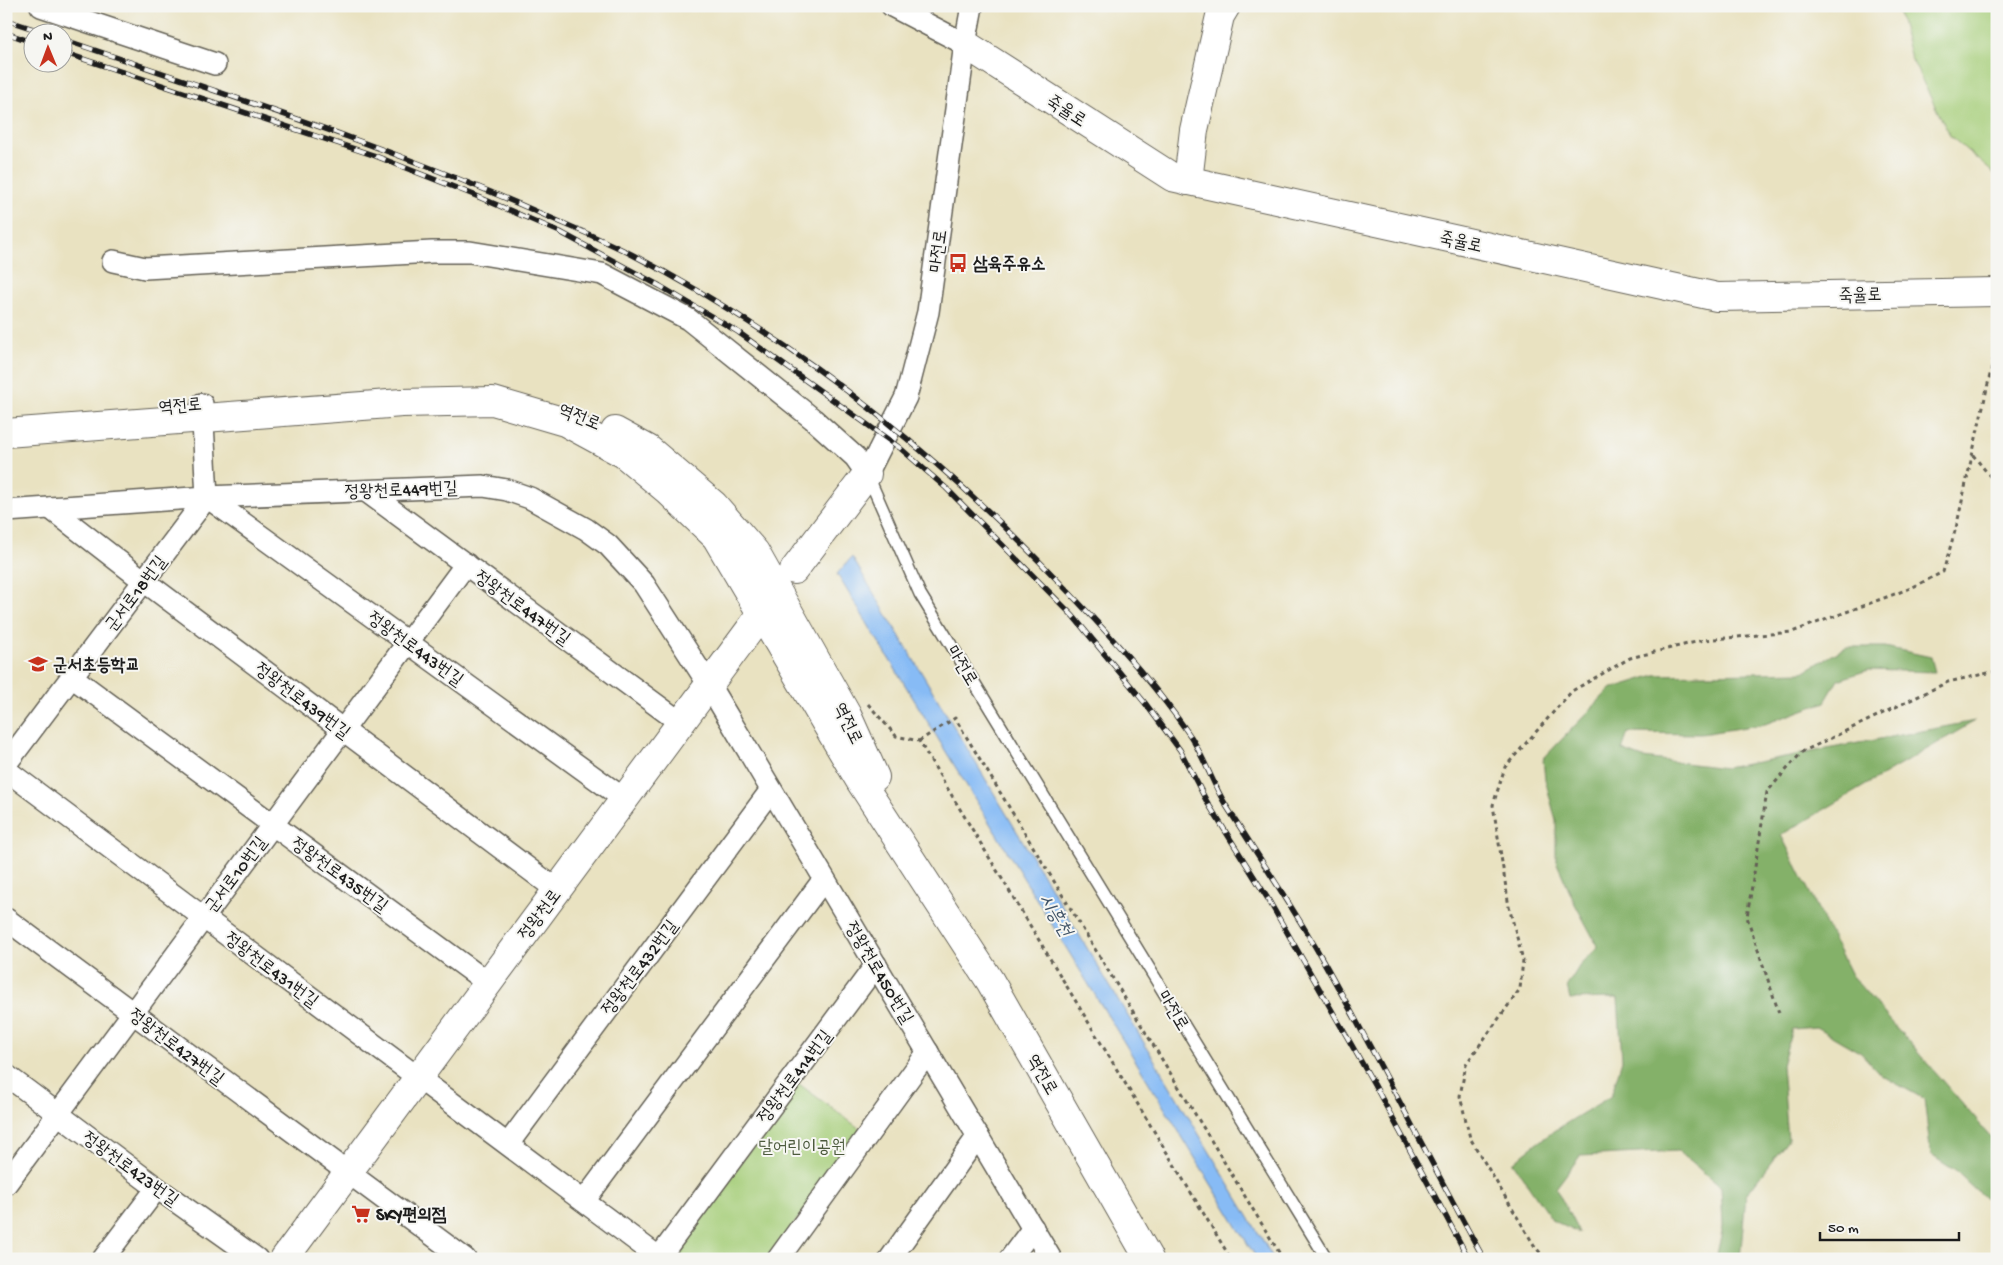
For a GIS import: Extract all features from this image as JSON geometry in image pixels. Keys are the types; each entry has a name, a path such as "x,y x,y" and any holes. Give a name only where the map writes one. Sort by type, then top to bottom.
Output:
{"main road":[{"path":"1188,181 1194,130 1220,16 1226,6"},
{"name":"죽율로","path":"965,44 1172,177 1188,181 1717,296 1997,292"},
{"name":"역전로","path":"6,433 307,397 408,388 480,387 516,394 559,407 606,426 648,449 714,505 755,552 847,715 916,867"},
{"name":"역전로","path":"6,420 402,403 493,401 565,422 624,454 716,537 855,773 990,981 1149,1259"},
{"name":"정왕천로","path":"284,1259 708,685 867,474"}],"street":[{"path":"41,6 215,64"},
{"path":"892,6 965,44"},
{"name":"마전로","path":"867,474 906,397 928,312 965,44 972,6"},
{"path":"113,260 145,268 432,252 470,252 602,274 688,319 813,419 855,457 867,474"},
{"path":"202,411 207,497"},
{"name":"정왕천로449번길","path":"6,511 207,497 366,490 483,486 507,490 530,498 578,524 608,545 644,584 708,685"},
{"name":"정왕천로447번길","path":"366,490 681,723"},
{"name":"군서로18번길","path":"6,764 207,497"},
{"name":"정왕천로443번길","path":"207,497 624,799"},
{"name":"정왕천로439번길","path":"50,508 144,581 557,890"},
{"name":"군서로10번길","path":"6,1184 466,564"},
{"name":"정왕천로435번길","path":"72,677 488,983"},
{"name":"정왕천로450번길","path":"708,685 1051,1259"},
{"name":"정왕천로431번길","path":"6,770 418,1078"},
{"name":"정왕천로432번길","path":"508,1144 771,790"},
{"path":"584,1201 824,879"},
{"name":"정왕천로427번길","path":"6,919 465,1259"},
{"name":"정왕천로414번길","path":"660,1258 876,965"},
{"path":"778,1259 928,1052"},
{"name":"정왕천로423번길","path":"6,1075 156,1188 257,1259"},
{"path":"418,1078 660,1258"},
{"path":"890,1259 978,1136"},
{"path":"103,1259 156,1188"},
{"path":"1010,1259 1033,1228"}],"lane":[{"name":"마전로","path":"867,474 920,594 1327,1259"}],"path":[{"path":"1545,1259 1534,1245 1470,1138 1460,1096 1466,1064 1520,989 1523,960 1509,907 1493,805 1504,767 1572,691 1630,658 1704,640 1792,632 1911,588 1944,572 1957,524 1997,344"},
{"path":"1972,454 1997,485"},
{"path":"1779,1013 1747,918 1766,792 1802,752 1948,682 1997,671"},
{"path":"866,702 896,736 918,742 1231,1259"},
{"path":"918,742 956,718 1283,1259"}],"green space":[{"path":"1897,6 1997,6 1997,176 1950,136 1911,58"},
{"path":"1846,647 1885,647 1931,657 1935,672 1868,670 1838,680 1825,702 1765,724 1701,734 1628,733 1622,750 1643,758 1726,768 1975,721 1781,835 1851,975 1997,1144 1997,1210 1957,1172 1931,1155 1924,1099 1881,1075 1861,1053 1816,1027 1792,1029 1782,1065 1788,1140 1746,1195 1740,1259 1716,1259 1723,1226 1721,1187 1678,1151 1580,1156 1556,1188 1579,1233 1553,1221 1513,1163 1548,1135 1611,1096 1622,1060 1618,998 1570,999 1567,986 1580,965 1598,947 1575,904 1556,861 1556,821 1545,779 1543,759 1610,689 1655,675 1803,672"},
{"name":"달어린이공원","path":"799,1084 863,1131 768,1259 674,1259 673,1253"}],"water":[{"name":"시흥천","path":"852,557 1274,1259 1257,1259 837,574"}],"railway":[{"path":"6,20 22,25"},
{"path":"6,33 22,39"},
{"path":"72,42 243,100 424,165 620,249 687,285 795,353 846,390 945,471 992,514 1098,623 1156,690 1191,737 1222,799 1316,948 1484,1259"},
{"path":"72,55 373,155 560,232 660,286 738,332 900,448 946,488 1073,616 1145,703 1180,750 1207,802 1268,899 1374,1084 1469,1259"}],"place":[{"name":"삼육주유소","path":"958,263"},
{"name":"군서초등학교","path":"38,664"},
{"name":"SKY편의점","path":"361,1214"}]}
